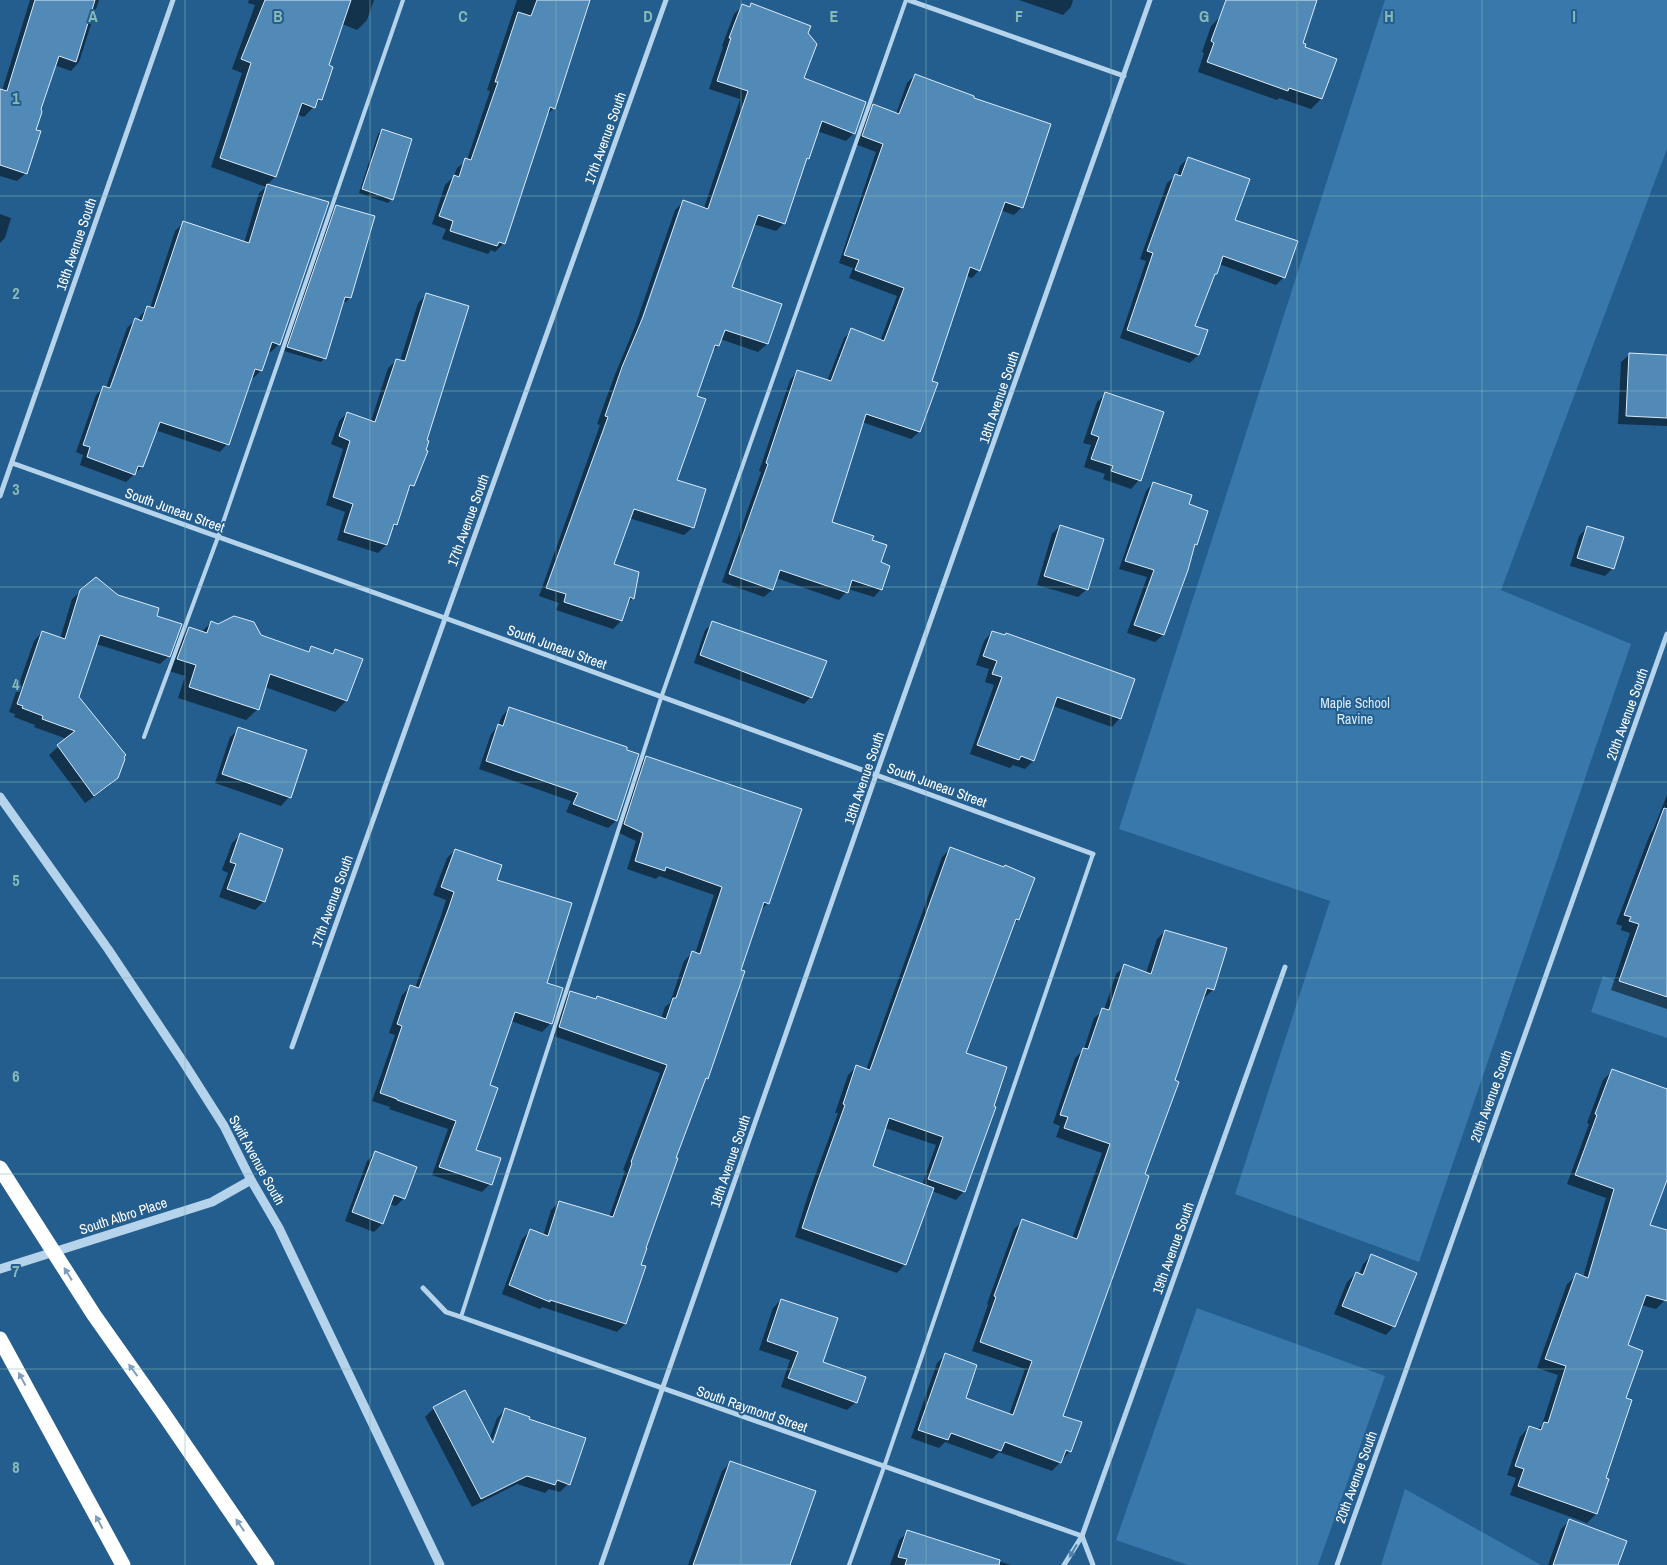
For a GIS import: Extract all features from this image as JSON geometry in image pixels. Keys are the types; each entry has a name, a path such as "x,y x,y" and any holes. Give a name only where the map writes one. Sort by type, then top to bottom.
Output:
{"highway":[{"path":"0,1168 94,1316 162,1410 267,1565"},
{"path":"0,1339 123,1565"}],"street":[{"name":"16th Avenue South","path":"0,496 173,0"},
{"name":"17th Avenue South","path":"292,1047 666,0"},
{"path":"907,0 1124,76"},
{"name":"18th Avenue South","path":"601,1565 876,775 1150,0"},
{"name":"South Juneau Street","path":"12,463 445,618 1093,854"},
{"name":"20th Avenue South","path":"1337,1565 1667,634"},
{"name":"Swift Avenue South","path":"0,797 108,949 224,1126 278,1228 440,1565"},
{"name":"19th Avenue South","path":"1064,1565 1082,1536 1285,967"},
{"name":"South Albro Place","path":"0,1269 212,1202 251,1180"},
{"name":"South Raymond Street","path":"423,1288 446,1312 461,1318 1082,1536"},
{"path":"1082,1536 1092,1565"}],"lane":[{"path":"144,737 218,538 403,0"},
{"path":"461,1318 661,698 907,0"},
{"path":"849,1565 1093,854"}],"green space":[{"name":"Maple School Ravine","path":"1385,0 1667,0 1667,149 1501,590 1631,644 1419,1262 1235,1194 1330,901 1119,829"},
{"path":"1603,976 1667,998 1667,1038 1591,1012"},
{"path":"1197,1308 1385,1376 1318,1565 1188,1565 1116,1540"},
{"path":"1405,1489 1541,1565 1381,1565"}],"building":[{"path":"35,0 95,0 76,62 59,56 41,109 42,112 36,130 41,131 27,174 0,165 0,89 7,91"},
{"path":"265,0 351,0 329,65 333,67 322,100 318,99 315,108 302,103 276,177 220,158 251,63 241,59"},
{"path":"537,0 590,0 555,109 550,107 505,244 499,242 497,246 450,231 453,221 439,216 454,175 459,177 465,158 471,160 498,82 495,82 518,12 531,16"},
{"path":"1226,0 1317,0 1303,43 1306,44 1305,47 1337,59 1322,99 1289,88 1288,91 1207,62 1214,43 1211,41"},
{"path":"751,3 811,26 808,33 817,44 804,78 866,102 855,134 822,121 809,159 807,158 785,224 758,215 732,287 782,304 768,344 725,330 719,346 715,345 697,396 706,399 677,480 706,489 694,528 634,509 614,564 639,572 634,599 630,597 622,621 564,602 566,594 546,588 608,417 605,416 622,367 643,317 683,200 708,209 748,91 717,81 731,38 729,38 742,4 750,7"},
{"path":"915,74 974,96 974,98 1051,124 1023,208 1005,202 980,271 970,267 932,381 938,383 920,432 866,414 832,522 874,536 872,540 887,545 881,562 890,566 882,590 852,580 848,593 780,570 773,590 729,574 768,464 766,463 797,370 831,381 851,328 884,341 904,288 855,270 859,260 844,255 883,144 862,136 873,104 899,114"},
{"path":"382,129 412,139 393,200 362,189"},
{"path":"1188,157 1250,179 1235,220 1298,241 1285,278 1223,256 1195,326 1208,330 1199,355 1127,330 1153,253 1147,251 1175,174 1181,176"},
{"path":"267,184 329,202 280,345 272,342 262,371 255,369 229,445 160,422 143,467 138,466 135,475 87,457 90,447 83,445 103,386 110,388 135,318 142,321 147,306 154,308 183,221 249,243"},
{"path":"336,205 375,216 351,298 345,297 326,359 287,347"},
{"path":"426,293 469,306 427,440 429,441 426,450 428,451 414,486 410,485 397,525 394,524 387,545 344,532 353,504 333,497 350,441 339,436 347,412 375,422 396,359 405,361"},
{"path":"1629,353 1667,355 1667,418 1626,416"},
{"path":"1105,392 1164,412 1141,481 1111,471 1113,466 1091,459 1099,437 1091,434"},
{"path":"1153,482 1192,495 1189,504 1208,511 1164,635 1134,625 1154,570 1125,561"},
{"path":"1060,525 1104,539 1088,590 1044,576"},
{"path":"1587,526 1624,537 1614,569 1577,558"},
{"path":"96,577 118,595 159,608 157,616 182,624 170,657 100,635 79,697 126,755 118,778 94,796 57,745 75,731 42,719 43,716 22,708 23,706 17,704 42,631 65,639 80,590"},
{"path":"234,616 254,622 261,635 309,652 311,646 333,654 335,649 363,659 347,701 270,674 259,710 189,687 196,665 177,659 189,627 207,633 211,621 218,624"},
{"path":"712,621 827,661 812,698 700,655"},
{"path":"992,631 1005,635 1006,633 1135,679 1121,719 1057,697 1034,761 1021,756 1019,760 977,745 1002,677 992,674 997,661 983,656"},
{"path":"509,707 627,747 627,750 639,754 617,821 573,804 578,793 486,761 498,724 503,726"},
{"path":"238,727 307,750 291,798 222,774"},
{"path":"646,756 802,809 769,904 764,902 741,970 745,971 708,1079 706,1078 676,1158 678,1158 646,1248 641,1265 646,1266 626,1324 550,1300 550,1302 509,1285 530,1229 548,1236 559,1201 613,1217 667,1065 559,1027 570,991 596,999 597,996 666,1019 673,998 676,998 692,951 700,954 722,887 666,867 665,871 635,861 643,833 624,824"},
{"path":"1664,808 1667,809 1667,997 1619,981 1639,924 1629,921 1631,917 1624,915"},
{"path":"240,833 283,849 265,902 227,889 236,864 230,862"},
{"path":"950,847 1004,867 1005,865 1035,878 1019,920 1016,919 966,1053 1007,1067 994,1106 996,1107 965,1192 928,1179 943,1137 889,1118 873,1166 934,1188 906,1265 802,1228 845,1105 843,1104 856,1065 870,1070"},
{"path":"455,849 502,865 497,880 572,903 547,983 563,988 552,1024 515,1012 490,1085 498,1088 476,1150 501,1158 492,1185 439,1167 456,1121 380,1093 402,1026 397,1024 410,985 419,988 454,892 441,887"},
{"path":"1165,930 1227,948 1214,990 1207,988 1195,1022 1175,1080 1179,1082 1145,1174 1149,1176 1063,1416 1082,1422 1071,1452 1066,1450 1061,1463 1005,1442 1001,1451 951,1433 948,1440 918,1430 945,1353 977,1365 966,1398 1013,1415 1032,1361 980,1342 996,1297 994,1296 1022,1219 1077,1239 1110,1144 1064,1128 1068,1117 1060,1115 1083,1048 1088,1049 1102,1008 1109,1010 1124,964 1151,974"},
{"path":"1612,1069 1667,1089 1667,1180 1650,1225 1667,1230 1667,1301 1646,1295 1628,1345 1643,1351 1626,1398 1632,1400 1606,1478 1609,1479 1597,1514 1518,1486 1524,1469 1515,1466 1529,1426 1541,1430 1544,1422 1548,1423 1566,1366 1545,1359 1576,1273 1588,1278 1614,1189 1575,1175"},
{"path":"375,1151 417,1167 405,1199 394,1195 383,1224 352,1212"},
{"path":"1371,1254 1417,1273 1395,1327 1342,1306 1356,1272 1363,1275"},
{"path":"781,1299 838,1318 823,1362 866,1377 857,1403 788,1378 798,1352 767,1341"},
{"path":"465,1390 493,1443 505,1408 530,1417 529,1419 586,1438 570,1485 557,1480 555,1485 527,1476 481,1499 433,1407"},
{"path":"730,1461 816,1491 790,1565 693,1565"},
{"path":"1569,1519 1627,1541 1618,1565 1553,1565"},
{"path":"907,1530 1000,1560 999,1565 905,1565 907,1559 898,1557"}]}
